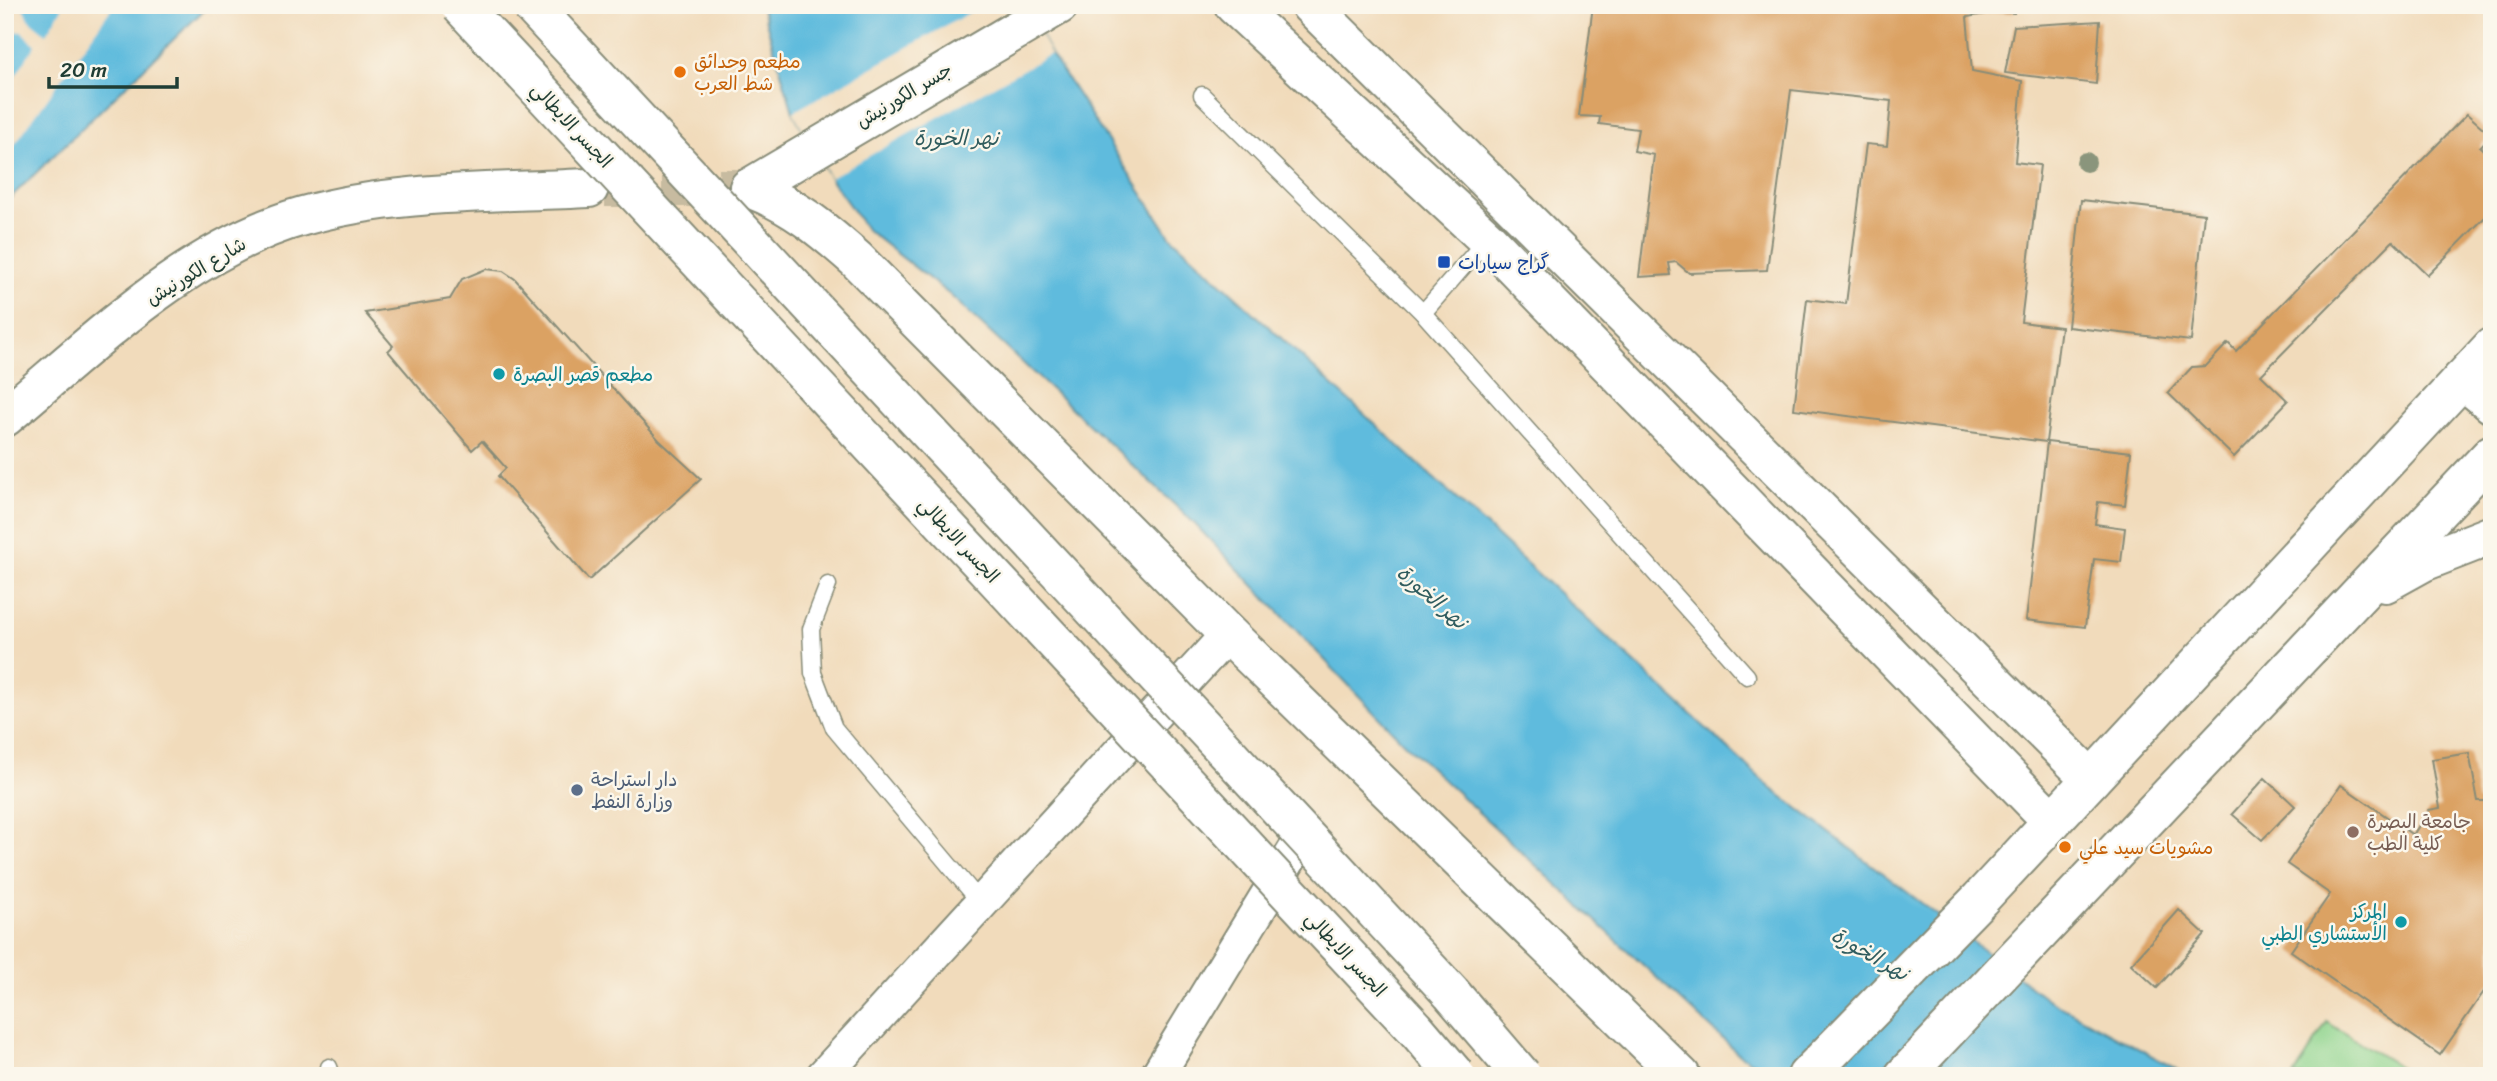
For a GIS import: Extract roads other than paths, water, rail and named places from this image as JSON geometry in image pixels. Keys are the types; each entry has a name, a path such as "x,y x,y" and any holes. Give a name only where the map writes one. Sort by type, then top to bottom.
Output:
{"main road":[{"name":"الجسر الايطالي","path":"460,5 1405,1017 1456,1076"},
{"path":"531,5 1451,993 1522,1076"},
{"path":"1234,5 1486,239 2052,821"},
{"path":"1310,5 2091,779"},
{"name":"جسر الكورنيش","path":"1046,12 749,188 777,198 813,220 856,258 1228,634"},
{"name":"شارع الكورنيش","path":"5,417 152,293 228,248 302,216 373,202 589,188"},
{"path":"1807,1076 1980,899 2492,347"},
{"path":"2462,379 2492,404"},
{"path":"1905,1076 2028,947 2139,824 2492,454"},
{"path":"2355,600 2423,562 2492,535"},
{"path":"1228,634 1681,1076"}],"street":[{"path":"823,1076 1228,634"},
{"path":"1157,1076 1304,835"}],"lane":[{"path":"1202,95 1423,313 1747,676"},
{"path":"1423,313 1486,239"},
{"path":"828,585 811,629 813,673 834,728 981,903"}],"water":[{"path":"5,5 209,5 5,203"},
{"name":"نهر الخورة","path":"761,5 1024,5 1051,54 1170,236 1771,788 2047,999 2189,1076 1777,1076 1740,1055 1403,742 1192,521 950,295 866,229 830,178 793,112"}],"tunnel":[{"path":"605,188 749,188"}],"place":[{"name":"مطعم وحدائق شط العرب","path":"680,72"},
{"name":"گراج سيارات","path":"1444,262"},
{"name":"مطعم قصر البصرة","path":"499,374"},
{"name":"دار استراحة وزارة النفط","path":"577,790"},
{"name":"جامعة البصرة كلية الطب","path":"2353,832"},
{"name":"مشويات سيد علي","path":"2065,847"},
{"name":"المركز الأستشاري الطبي","path":"2401,922"}]}
